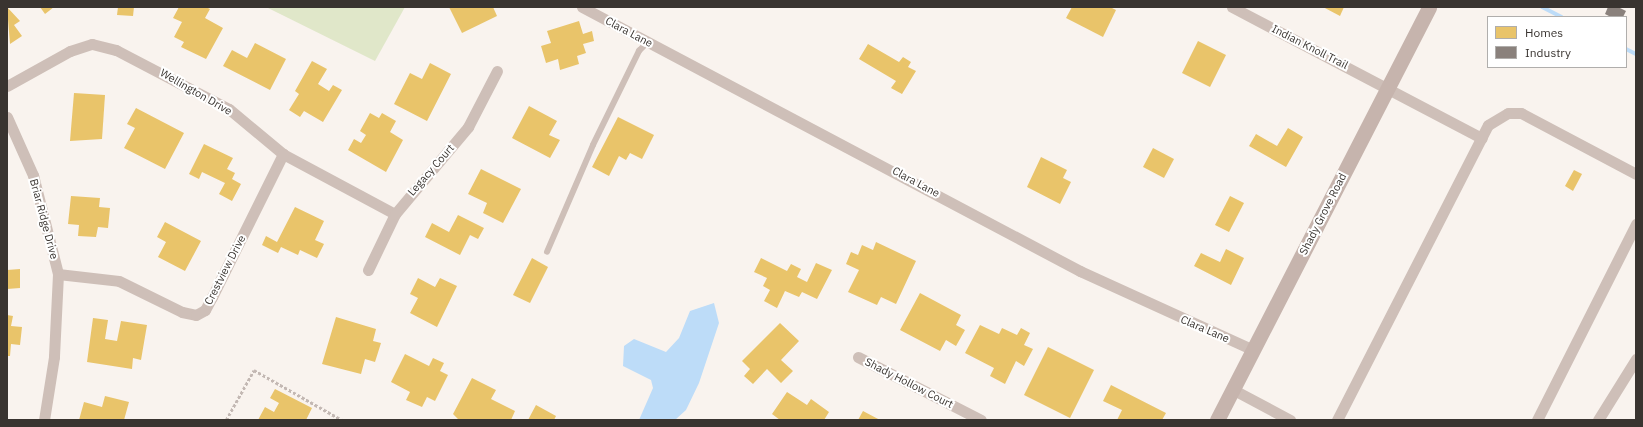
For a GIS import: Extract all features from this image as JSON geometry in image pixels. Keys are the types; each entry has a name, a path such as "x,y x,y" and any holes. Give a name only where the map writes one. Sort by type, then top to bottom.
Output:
{"street":[{"name":"Clara Lane","path":"582,7 1080,271 1253,350"},
{"name":"Indian Knoll Trail","path":"1232,7 1482,138"},
{"name":"Shady Grove Road","path":"1216,420 1429,7"},
{"name":"Wellington Drive","path":"7,86 70,51 92,44 116,50 230,109 283,154 395,214"},
{"name":"Legacy Court","path":"368,270 395,214 468,127 497,71"},
{"path":"1337,420 1482,138 1495,119 1508,113 1521,113 1636,174"},
{"name":"Briar Ridge Drive","path":"7,117 33,175 58,274 54,357 44,420"},
{"name":"Crestview Drive","path":"58,274 119,281 182,312 201,313 212,298 283,154"},
{"path":"1537,420 1636,224"},
{"name":"Shady Hollow Court","path":"858,357 981,420"},
{"path":"1598,420 1636,359"},
{"path":"1232,390 1290,420"}],"lane":[{"path":"547,252 593,145 639,51 648,42"}],"path":[{"path":"226,420 254,370 342,420"}],"green space":[{"path":"266,7 405,7 375,61"}],"water":[{"path":"714,303 719,323 699,383 686,410 675,420 639,420 653,388 651,380 623,366 624,346 634,339 666,352 679,338 690,311"}],"building: Homes":[{"path":"7,7 20,21 14,25 22,36 10,44"},
{"path":"40,7 54,7 45,14"},
{"path":"118,7 134,7 133,16 117,15"},
{"path":"179,7 206,7 210,9 205,18 223,28 206,59 181,47 184,42 174,37 182,22 173,18"},
{"path":"449,7 493,7 497,16 462,33"},
{"path":"1072,7 1110,7 1116,10 1103,37 1066,18"},
{"path":"1323,7 1344,7 1340,16"},
{"path":"579,21 583,34 592,31 594,41 583,44 586,53 577,56 579,64 560,70 558,59 546,63 541,46 551,43 547,31"},
{"path":"1198,41 1226,55 1210,87 1182,73"},
{"path":"255,43 286,59 270,90 223,66 232,50 247,58"},
{"path":"868,44 899,62 903,57 911,62 908,67 916,71 902,94 891,88 896,81 859,59"},
{"path":"312,61 327,69 318,84 329,91 333,85 342,90 323,122 304,111 300,117 289,110 299,94 295,91"},
{"path":"430,63 451,74 427,121 394,104 410,73 422,79"},
{"path":"74,93 105,95 102,139 70,141"},
{"path":"529,106 557,121 549,135 560,140 550,158 512,138"},
{"path":"136,108 184,133 165,169 124,148 135,128 127,124"},
{"path":"370,113 379,118 382,113 396,121 390,132 403,140 386,172 348,150 354,139 361,143 366,135 360,131"},
{"path":"618,117 654,135 642,159 630,153 626,160 619,156 609,176 592,167"},
{"path":"1288,128 1303,137 1286,167 1249,146 1256,134 1277,146"},
{"path":"204,144 233,158 227,169 235,173 232,179 241,184 232,201 219,194 225,183 202,172 199,179 189,174"},
{"path":"1153,148 1174,159 1164,178 1143,167"},
{"path":"1041,157 1067,170 1063,178 1071,182 1060,204 1027,187"},
{"path":"481,169 521,189 503,223 483,213 487,203 468,194"},
{"path":"1574,170 1582,174 1573,191 1565,186"},
{"path":"71,196 100,198 99,207 110,208 108,228 98,227 96,237 78,236 79,225 68,224"},
{"path":"1230,196 1244,203 1229,232 1215,225"},
{"path":"295,207 324,221 315,240 324,244 317,258 300,250 298,255 281,247 278,253 262,245 266,236 277,242"},
{"path":"458,215 484,228 478,239 470,235 460,255 425,237 432,223 449,232"},
{"path":"165,222 201,241 185,271 158,257 166,242 157,237"},
{"path":"876,242 916,261 896,304 881,297 877,305 848,292 859,270 846,264 851,252 858,255 862,245 873,250"},
{"path":"1226,249 1244,258 1231,285 1194,266 1201,253 1220,262"},
{"path":"532,258 548,267 530,303 513,295"},
{"path":"761,258 787,271 791,264 801,269 797,277 807,282 816,263 832,270 817,299 802,292 799,297 785,291 777,308 764,301 770,290 763,286 767,278 754,272"},
{"path":"20,269 20,288 7,289 7,270"},
{"path":"418,278 435,287 440,278 457,286 437,327 410,313 418,298 410,294"},
{"path":"920,293 961,315 956,325 965,330 956,346 946,340 940,351 900,330"},
{"path":"7,315 13,316 11,326 22,327 20,345 11,344 10,356 7,356"},
{"path":"336,317 376,329 373,341 381,343 375,362 365,359 361,374 322,364"},
{"path":"93,318 108,320 105,339 117,341 121,321 147,325 141,360 133,358 132,369 87,362"},
{"path":"780,323 799,341 781,360 793,371 781,383 767,369 753,384 744,376 750,369 742,361"},
{"path":"980,325 999,334 1002,328 1017,335 1021,328 1030,333 1024,345 1033,349 1024,366 1016,361 1005,384 990,376 994,368 965,353"},
{"path":"1048,347 1094,370 1070,418 1024,395"},
{"path":"405,354 429,366 433,358 444,363 440,371 448,375 435,401 427,397 422,407 406,400 410,392 391,382"},
{"path":"472,378 496,390 491,399 515,411 511,420 459,420 453,414"},
{"path":"1111,385 1166,413 1162,420 1117,420 1122,410 1103,401"},
{"path":"275,389 312,408 306,420 258,420 265,407 274,412 279,403 270,398"},
{"path":"787,392 807,405 811,399 829,412 824,420 780,420 772,414"},
{"path":"105,396 129,402 124,420 79,420 84,402 102,407"},
{"path":"536,405 556,416 554,420 528,420"},
{"path":"863,411 880,420 858,420"}],"building: Industry":[{"path":"1608,7 1618,7 1626,11 1624,16 1609,16 1605,14"}],"waterway":[{"path":"1542,7 1560,16"},
{"path":"1627,50 1636,54"}]}
